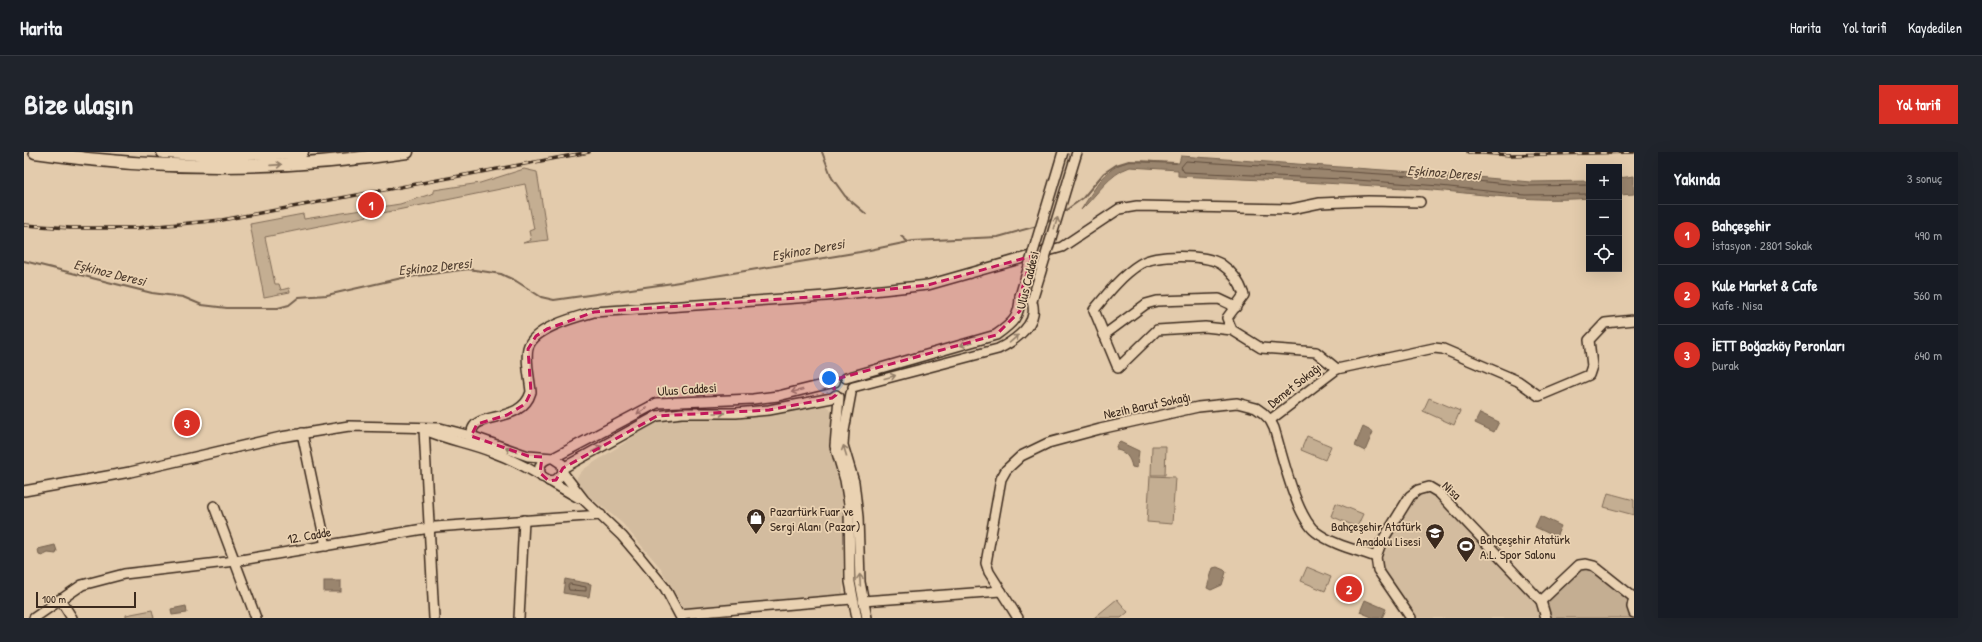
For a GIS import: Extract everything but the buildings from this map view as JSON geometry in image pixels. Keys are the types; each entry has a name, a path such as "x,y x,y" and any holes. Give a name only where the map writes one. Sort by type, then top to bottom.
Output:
{"main road":[{"path":"35,152 119,162 302,152"},
{"path":"163,152 231,156 267,166 364,158 406,152"}],"street":[{"name":"Ulus Caddesi","path":"551,458 657,403 753,399 778,396 835,382 840,378 846,378 996,335 1007,328 1020,311 1020,296 1063,152"},
{"name":"Ulus Caddesi","path":"563,470 658,416 682,413 736,413 769,410 838,396 846,397 852,390 998,348 1009,343 1024,329 1033,314 1032,301 1077,152"},
{"path":"471,440 473,428 477,424 507,415 525,404 529,398 531,392 528,349 531,342 547,329 578,316 594,312 826,296 928,285 1062,247 1119,209 1137,206 1291,209 1320,203 1420,202"},
{"name":"Demet Sokağı","path":"1232,330 1227,318 1244,295 1240,282 1221,264 1203,259 1178,257 1159,259 1140,264 1109,292 1094,310 1118,368 1157,330 1205,327 1232,330 1261,348 1316,352 1337,368 1270,420"},
{"path":"1104,335 1146,304 1157,301 1219,299 1236,306"},
{"path":"1337,368 1434,348 1443,349 1518,381 1539,396 1589,374 1592,366 1589,340 1605,323 1634,320"},
{"path":"846,378 851,382 852,390 843,438 853,477 857,507 860,582 867,618"},
{"path":"835,382 833,387 838,396 835,446 845,480 849,504 850,582 852,599 857,618"},
{"name":"Nezih Barut Sokağı","path":"1018,618 989,572 986,563 1001,479 1010,464 1021,456 1048,443 1198,407 1241,403 1256,408 1270,420"},
{"path":"1270,420 1295,495 1308,524 1316,532 1331,540 1376,557 1378,570 1411,618"},
{"path":"24,492 130,472 302,433 349,426 424,429 440,428 471,440 521,464 584,500 601,515 639,556 664,588 681,616 707,615 852,599"},
{"path":"424,429 434,618"},
{"path":"302,433 326,546"},
{"path":"471,440 528,456 551,458 560,461 563,470 584,500"},
{"path":"551,458 540,465 540,474 546,479 556,480 563,470"},
{"name":"Nisa","path":"1376,557 1381,543 1410,496 1418,490 1429,487 1439,493 1541,601 1546,618"},
{"path":"214,506 256,618"},
{"name":"12. Cadde","path":"34,618 82,585 124,574 235,561 430,528 601,515"},
{"path":"519,618 524,520"},
{"path":"1541,601 1579,565 1586,564 1594,566 1634,597 1632,607 1634,613"},
{"path":"863,601 1001,590"},
{"path":"60,599 72,618"}],"highlighted area":[{"path":"1032,256 1020,296 1020,311 996,335 840,378 833,384 836,395 832,398 769,410 657,416 563,468 556,480 549,481 540,473 542,457 528,456 471,436 477,424 507,415 525,404 531,392 528,349 536,336 547,329 594,312 826,296 928,285"}],"shaded area":[{"path":"524,169 537,172 548,240 523,243 531,240 529,231 534,229 525,184 265,237 275,284 279,284 281,290 289,288 290,292 264,297 250,224 303,214 304,219 400,204 434,193 434,190 480,183"},
{"path":"1429,398 1460,411 1454,425 1423,411"},
{"path":"820,404 830,408 833,416 832,450 839,482 843,492 846,521 843,526 843,597 685,610 659,566 622,523 583,491 576,482 577,477 584,469 661,419 770,415"},
{"path":"1307,436 1331,446 1325,460 1301,450"},
{"path":"1152,446 1166,446 1165,475 1151,475"},
{"path":"1150,476 1175,477 1172,524 1147,522"},
{"name":"Bahçeşehir Atatürk Anadolu Lisesi","path":"1429,487 1533,593 1546,618 1411,618 1378,570 1381,543 1410,496"},
{"path":"1608,493 1634,500 1634,515 1604,507"},
{"path":"1336,503 1363,514 1357,527 1331,516"},
{"path":"1586,564 1633,597 1634,618 1546,618 1541,601"},
{"path":"1307,567 1331,577 1325,591 1301,581"},
{"path":"1117,599 1128,612 1121,618 1094,618"},
{"path":"152,610 154,618 126,618 126,615"}],"water":[{"path":"1181,156 1456,175 1530,182 1586,181 1586,198 1547,199 1504,197 1390,187 1178,176 1178,170 1130,167 1109,180 1081,210 1100,182 1112,169 1119,165 1127,162 1139,161 1179,163"},
{"path":"1634,176 1634,194 1622,195 1622,178"},
{"path":"1480,413 1499,422 1494,432 1475,423"},
{"path":"1363,427 1373,432 1365,451 1355,446"},
{"path":"1120,442 1139,451 1137,468 1132,467 1127,456 1123,452 1117,450 1116,446"},
{"path":"1540,516 1561,526 1556,537 1535,527"},
{"path":"55,545 57,551 56,554 48,553 42,556 39,555 38,549"},
{"path":"1217,567 1226,572 1222,585 1211,590 1207,588 1213,568"},
{"path":"565,579 591,584 589,597 563,593"},
{"path":"324,581 341,581 341,592 324,592"},
{"path":"1365,600 1386,609 1382,618 1374,618 1360,612"},
{"path":"186,606 187,613 172,615 171,609"}],"waterway":[{"path":"822,152 832,178 845,196 866,214"},
{"name":"Eşkinoz Deresi","path":"1062,213 1083,198 1104,173 1116,165 1129,161 1176,163"},
{"name":"Eşkinoz Deresi","path":"1045,223 1053,219"},
{"name":"Eşkinoz Deresi","path":"24,261 152,293 183,297 202,305 227,308 278,308 289,305 299,297 327,295 402,278 468,269 501,274 516,281 541,297 554,300 673,283 860,252 913,241 998,237 1037,226"},
{"name":"Eşkinoz Deresi","path":"901,236 908,242"}],"railway":[{"path":"24,225 70,228 136,228 222,220 589,152"},
{"path":"1468,152 1511,155 1634,152"}],"place":[{"name":"Bahçeşehir","path":"371,205"},
{"name":"İETT Boğazköy Peronları","path":"187,423"},
{"name":"Pazartürk Fuar ve Sergi Alanı (Pazar)","path":"756,535"},
{"name":"Bahçeşehir Atatürk Anadolu Lisesi","path":"1435,550"},
{"name":"Bahçeşehir Atatürk A.L. Spor Salonu","path":"1466,563"},
{"name":"Kule Market & Cafe","path":"1349,589"}]}
